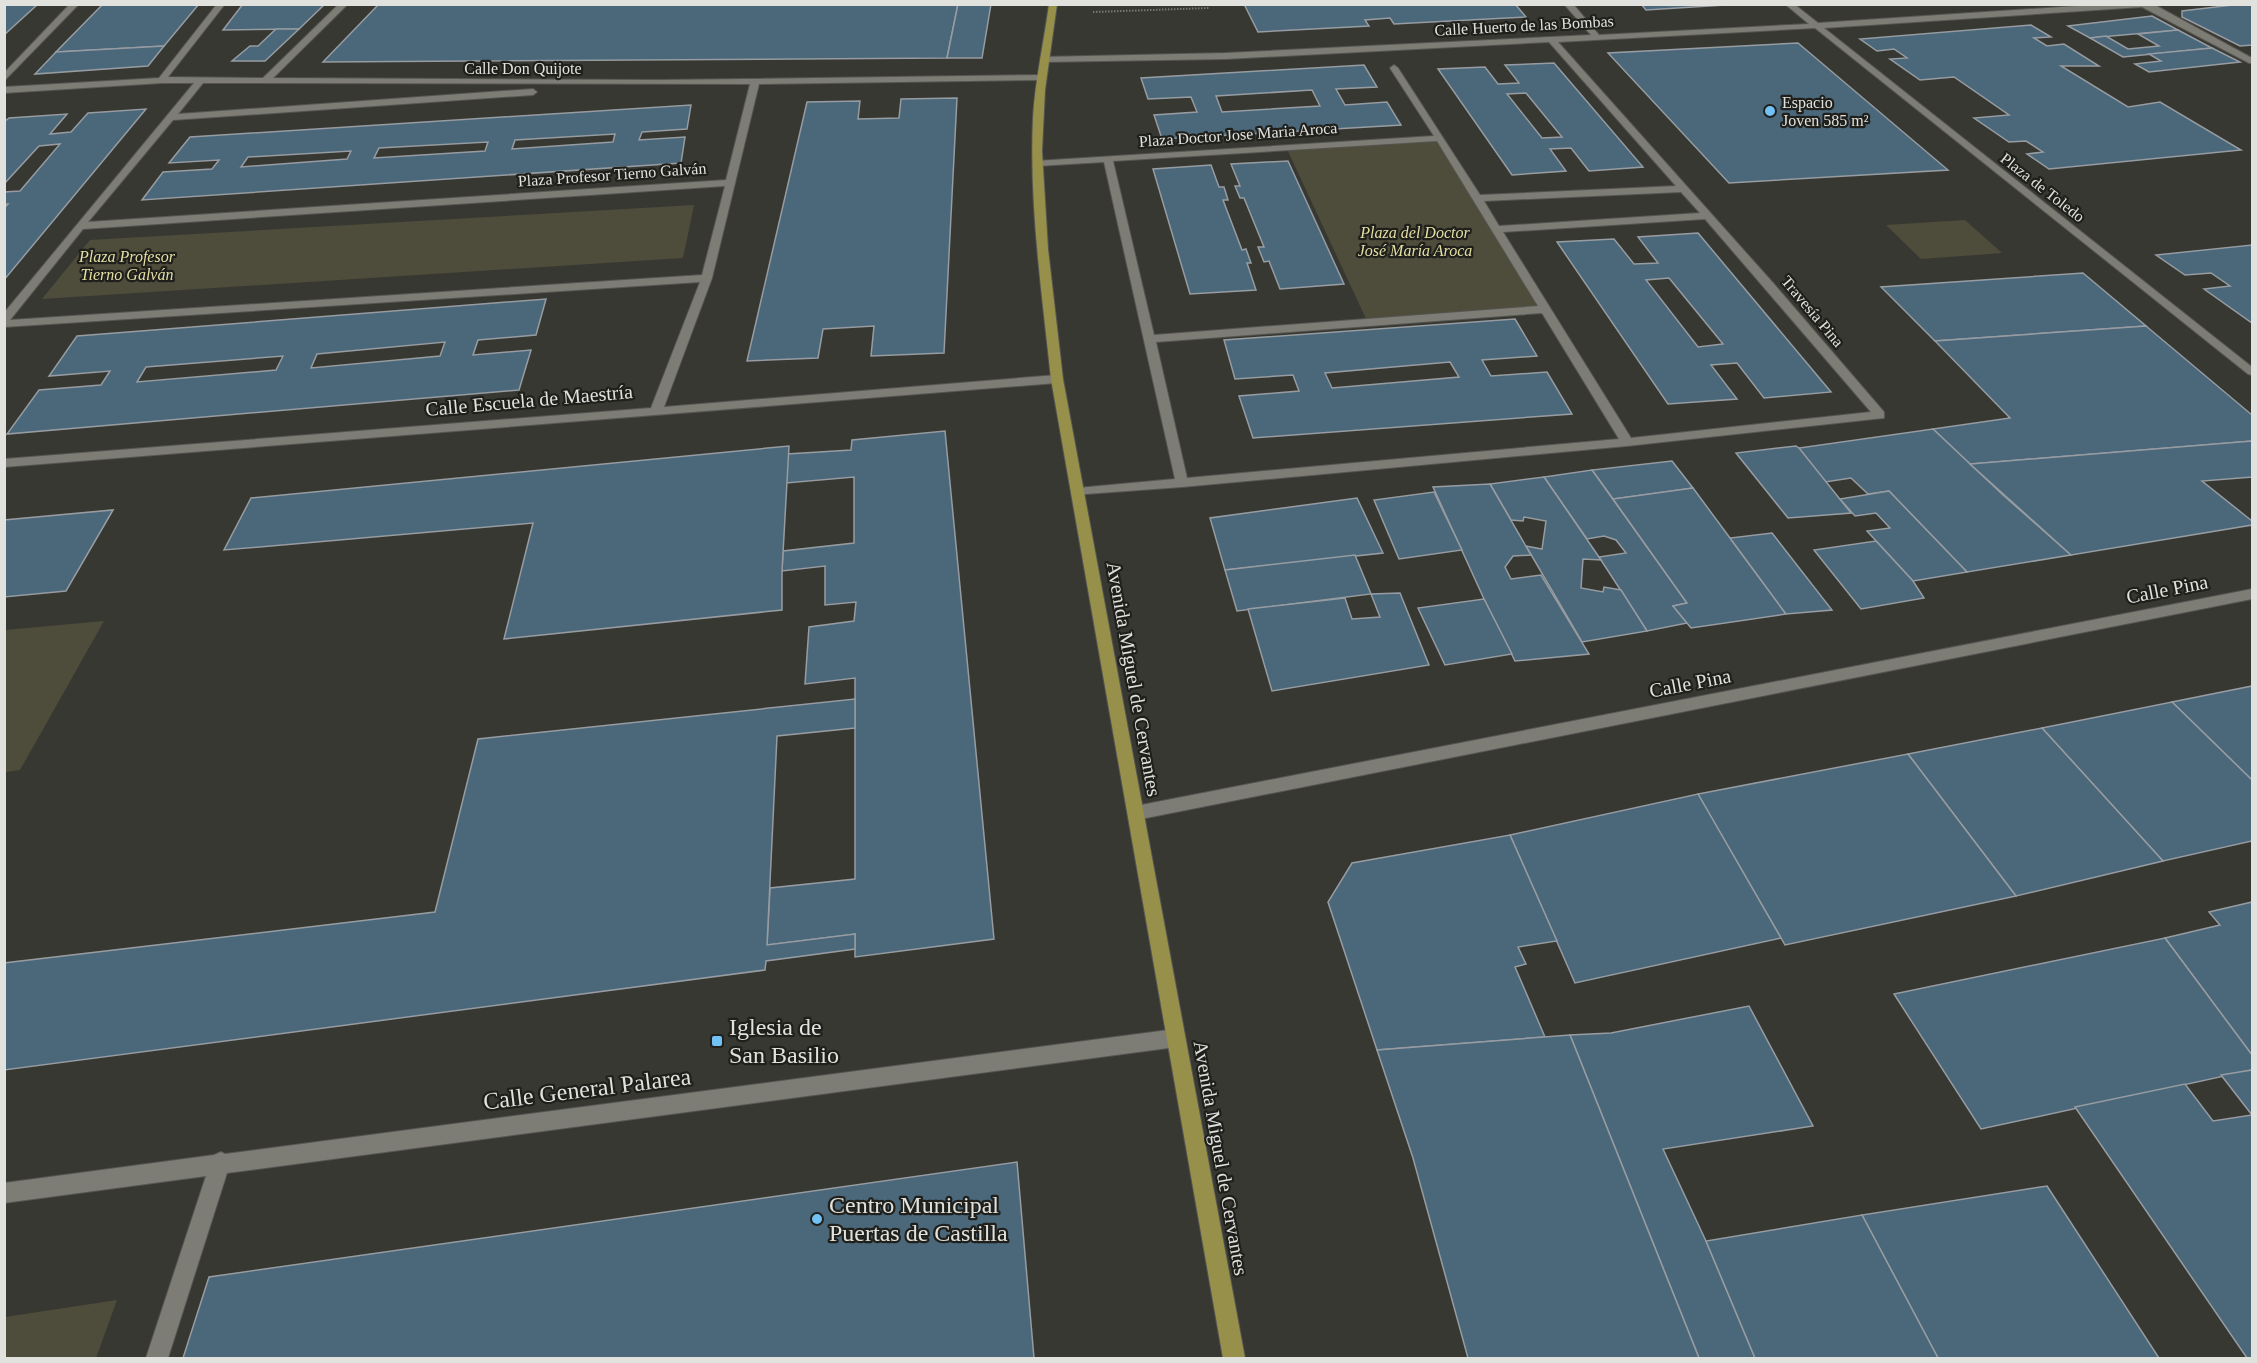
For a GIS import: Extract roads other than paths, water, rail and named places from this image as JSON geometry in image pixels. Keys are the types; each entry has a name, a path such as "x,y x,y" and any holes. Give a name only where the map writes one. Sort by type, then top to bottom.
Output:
{"main road":[{"name":"Avenida Miguel de Cervantes","path":"1053,9 1044,59 1038,118 1038,163 1044,258 1057,379 1234,1359"}],"street":[{"path":"4,79 75,4"},
{"path":"162,80 221,4"},
{"path":"265,81 344,4"},
{"path":"1568,4 1596,36"},
{"name":"Plaza de Toledo","path":"1789,4 2253,372"},
{"path":"2147,5 2253,62"},
{"name":"Calle Huerto de las Bombas","path":"1044,59 1226,56 1814,26 2147,5"},
{"name":"Travesía Pina","path":"1550,38 1685,189 1880,415 1627,442"},
{"path":"1077,492 1627,442 1478,198 1394,68"},
{"name":"Calle Don Quijote","path":"4,90 162,80 658,83 1042,77"},
{"path":"4,323 80,226 200,81"},
{"name":"Plaza Profesor Tierno Galván","path":"657,409 707,278 728,183 755,81"},
{"path":"171,117 658,83"},
{"name":"Plaza Doctor Jose Maria Aroca","path":"1038,163 1440,138"},
{"path":"1108,158 1182,483"},
{"name":"Plaza Profesor Tierno Galván","path":"80,226 728,183"},
{"path":"1478,198 1685,189"},
{"path":"1496,229 1708,216"},
{"path":"4,323 707,278"},
{"path":"1149,339 1545,309"},
{"name":"Calle Escuela de Maestría","path":"4,464 657,409 1057,379"},
{"name":"Calle Pina","path":"1136,813 2253,594"},
{"name":"Calle General Palarea","path":"4,1193 221,1162 1176,1038"},
{"path":"157,1359 221,1162"}],"place":[{"name":"Espacio Joven 585 m²","path":"1770,111"},
{"name":"Iglesia de San Basilio","path":"717,1041"},
{"name":"Centro Municipal Puertas de Castilla","path":"817,1219"}],"park label":[{"name":"Plaza del Doctor José María Aroca","path":"1415,241"}]}
